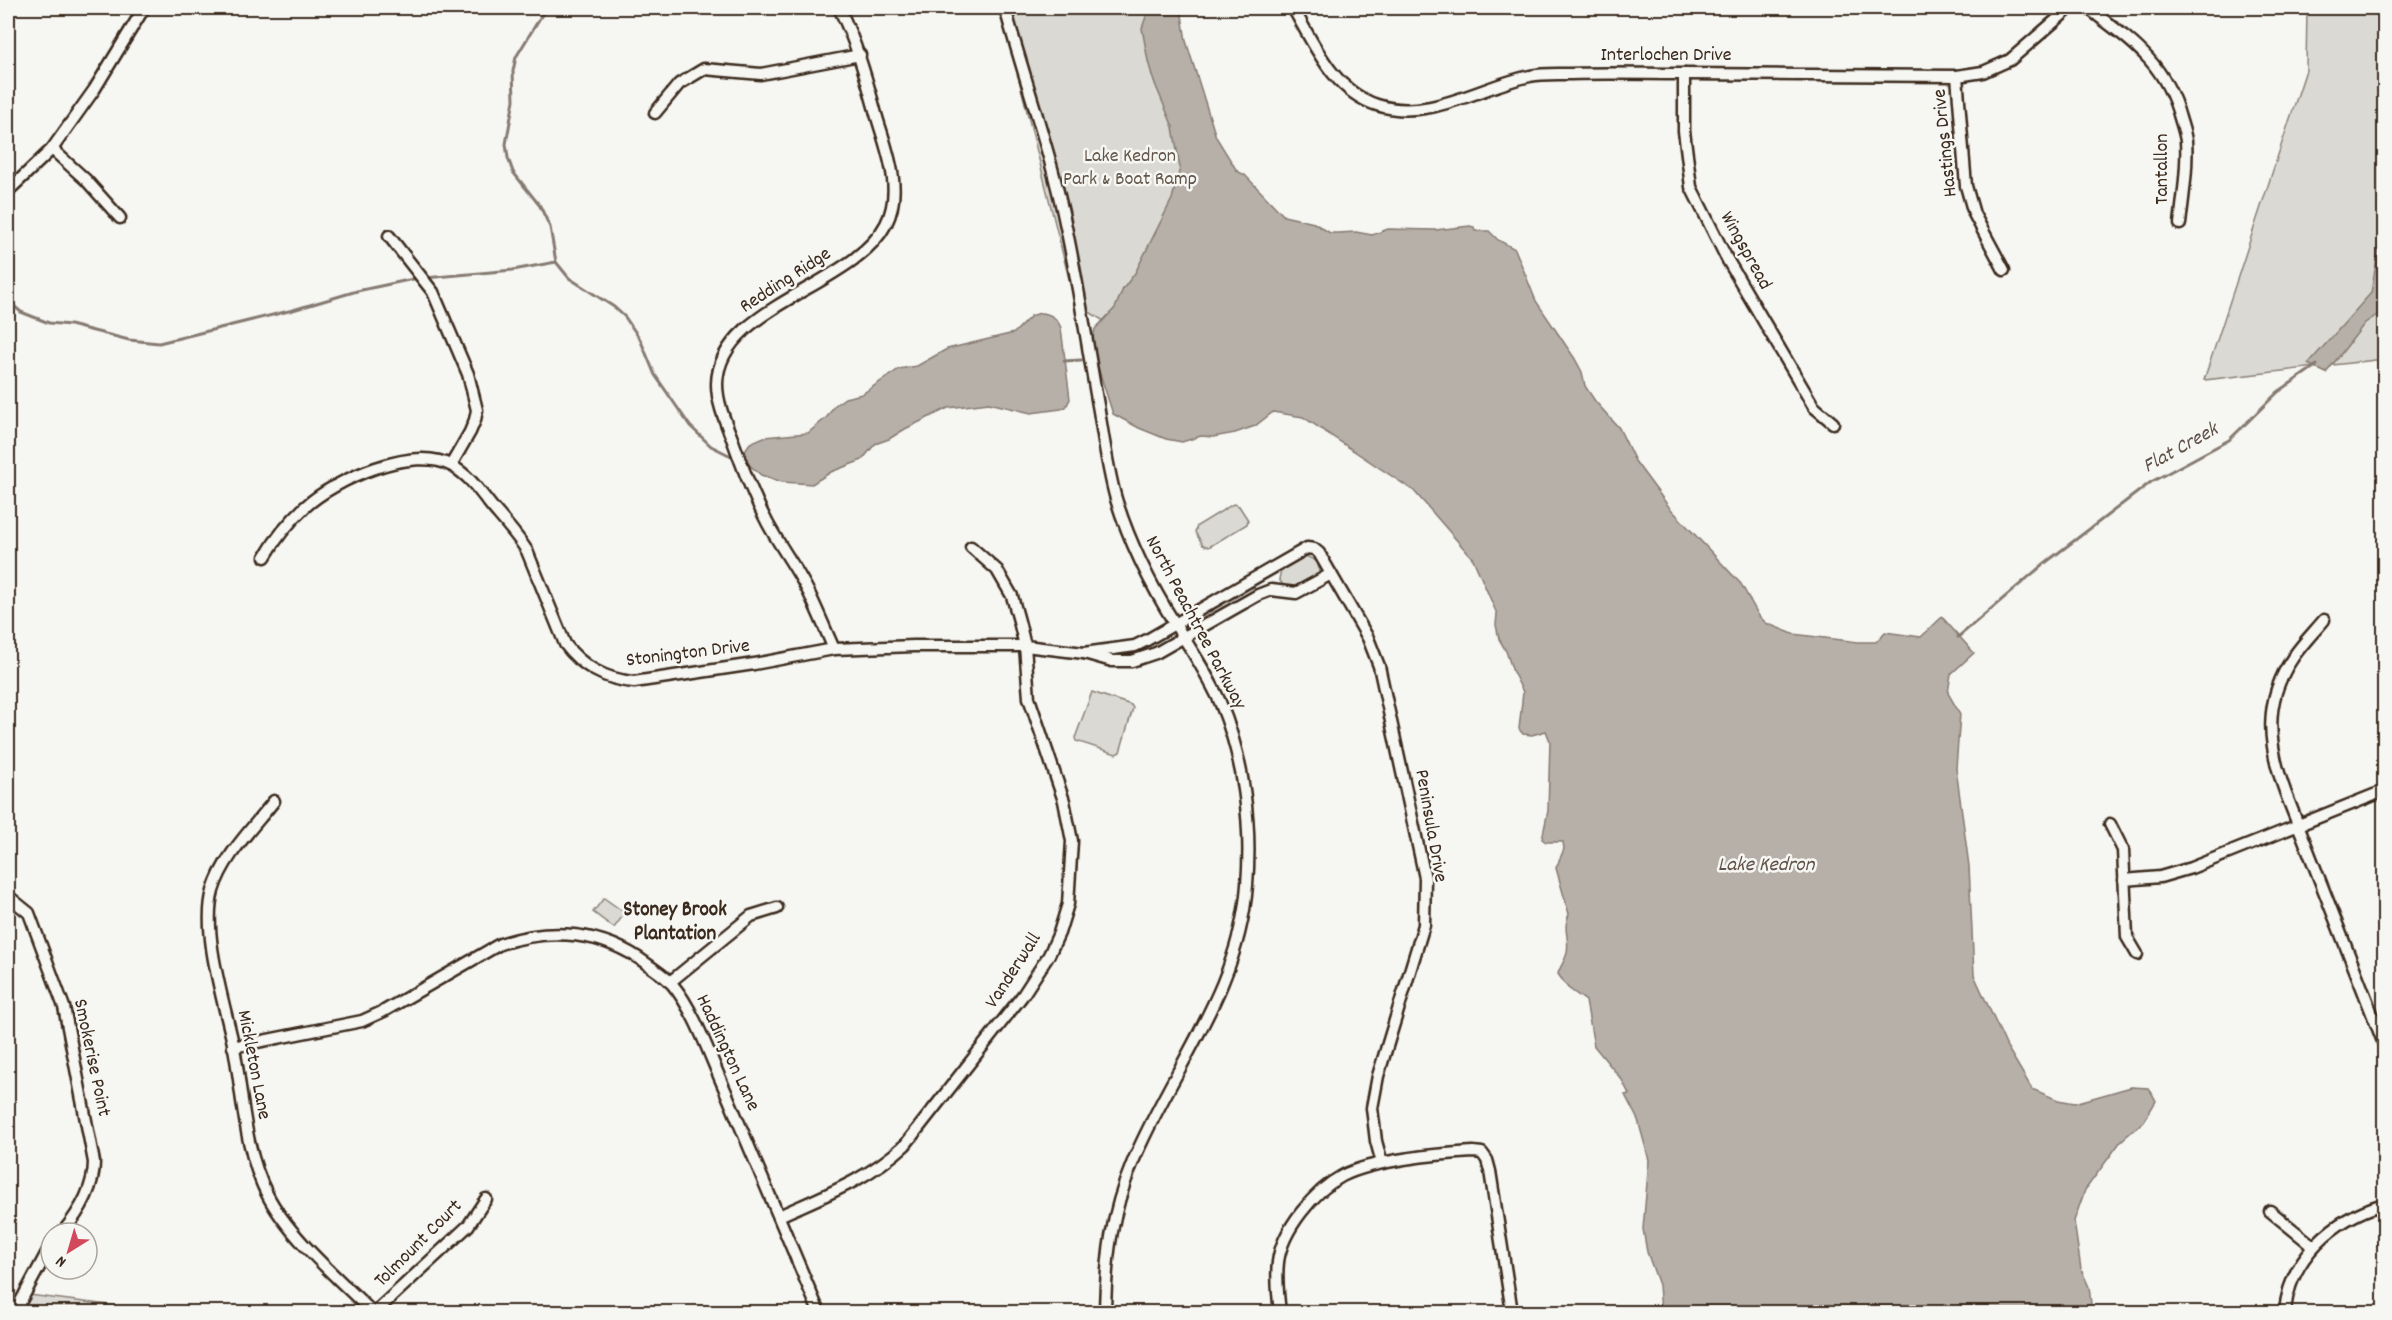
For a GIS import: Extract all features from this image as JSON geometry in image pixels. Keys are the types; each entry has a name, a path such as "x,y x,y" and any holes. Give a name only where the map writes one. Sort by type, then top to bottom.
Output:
{"street":[{"path":"8,191 52,149 110,66 144,8"},
{"name":"Redding Ridge","path":"834,649 809,594 769,525 740,463 720,407 717,386 718,375 726,355 745,329 867,249 887,224 893,204 891,163 860,55 839,8"},
{"name":"North Peachtree Parkway","path":"1005,8 1052,165 1083,310 1102,431 1116,497 1138,560 1219,700 1239,760 1244,788 1247,883 1241,927 1224,984 1131,1165 1114,1214 1109,1239 1105,1312"},
{"name":"Interlochen Drive","path":"1293,8 1321,58 1348,91 1377,105 1398,108 1434,106 1503,82 1534,75 1610,73 1957,76 1983,72 2010,60 2070,8"},
{"name":"Tantallon","path":"2088,8 2129,38 2166,80 2177,107 2186,140 2180,224"},
{"path":"655,113 679,84 704,69 761,74 860,55"},
{"name":"Wingspread","path":"1684,74 1684,131 1691,187 1727,259 1814,407 1833,423"},
{"name":"Hastings Drive","path":"1957,76 1966,186 1974,214 2004,270"},
{"path":"52,149 86,180 120,218"},
{"path":"389,236 418,272 444,314 464,364 477,410 471,431 451,465"},
{"name":"Stonington Drive","path":"265,557 279,535 306,506 331,489 382,465 408,458 436,460 451,465 477,486 520,539 565,644 573,655 597,672 616,680 634,682 834,649 1025,646 1084,653 1112,661 1132,661 1156,654 1184,638"},
{"name":"Vanderwall","path":"779,1216 855,1182 885,1163 905,1145 1023,995 1049,955 1068,904 1072,841 1064,801 1029,698 1025,646 1012,596 996,570 971,547"},
{"name":"Peninsula Drive","path":"1174,623 1307,548 1319,553 1368,638 1378,666 1425,878 1424,924 1378,1076 1372,1108 1376,1141 1382,1163"},
{"path":"1184,638 1271,590 1296,593 1331,574"},
{"path":"1259,576 1267,592"},
{"path":"2324,620 2290,662 2277,689 2271,718 2274,763 2385,1044"},
{"name":"Stonington Drive","path":"1084,653 1135,646 1174,623"},
{"path":"2124,880 2176,873 2385,791"},
{"name":"Mickleton Lane","path":"273,801 224,865 210,906 214,952 248,1134 256,1167 267,1194 295,1233 374,1312"},
{"path":"2110,824 2123,850 2127,937 2137,954"},
{"name":"Smokerise Point","path":"10,901 29,913 64,1007 94,1162 94,1177 88,1192 70,1221"},
{"path":"670,982 751,916 777,908"},
{"name":"Haddington Lane","path":"233,1047 362,1021 384,1011 500,944 533,935 556,933 588,936 608,942 642,961 670,982 682,997 707,1048 819,1312"},
{"path":"1280,1312 1277,1288 1278,1260 1294,1223 1312,1199 1343,1176 1382,1163 1463,1152 1482,1153 1487,1160 1512,1312"},
{"name":"Tolmount Court","path":"374,1312 468,1226 486,1199"},
{"path":"2285,1312 2296,1271 2313,1246 2340,1225 2385,1204"},
{"path":"2270,1211 2313,1246"},
{"path":"15,1312 39,1267"}],"green space":[{"name":"Lake Kedron Park & Boat Ramp","path":"1001,8 1159,8 1219,156 1118,330 1075,303"},
{"name":"Flat Creek","path":"2307,8 2384,8 2384,359 2204,380 2306,70"},
{"path":"1233,504 1239,506 1248,520 1247,524 1209,547 1203,545 1195,532 1197,526"},
{"path":"1306,556 1318,562 1319,575 1300,590 1284,587 1279,579 1281,570"},
{"path":"1251,586 1256,591 1205,621 1203,619 1204,613"},
{"path":"1092,692 1131,705 1133,708 1120,752 1116,754 1076,741 1075,738"},
{"path":"604,898 625,913 614,928 593,912"},
{"path":"29,1295 132,1308 132,1312 23,1312"}],"water":[{"name":"Lake Kedron","path":"1152,8 1179,8 1186,41 1216,137 1237,171 1245,175 1284,216 1314,223 1330,233 1356,232 1372,235 1388,229 1435,230 1470,226 1474,227 1475,231 1489,231 1498,240 1515,249 1536,301 1575,359 1582,372 1585,386 1619,428 1635,461 1669,507 1741,584 1759,616 1766,623 1793,634 1876,642 1885,632 1921,637 1942,617 1974,653 1951,674 1948,693 1960,714 1956,768 1969,866 1974,975 2007,1047 2032,1089 2058,1100 2075,1103 2131,1087 2149,1088 2156,1101 2144,1121 2121,1141 2085,1190 2074,1221 2081,1269 2089,1287 2092,1312 1661,1312 1659,1285 1647,1252 1643,1229 1649,1160 1638,1120 1625,1095 1629,1094 1622,1080 1594,1046 1586,1001 1568,988 1558,974 1567,952 1566,924 1569,914 1556,868 1564,849 1563,842 1546,842 1542,839 1548,811 1550,741 1546,731 1532,735 1523,734 1519,729 1523,692 1499,639 1496,625 1497,614 1473,559 1414,491 1303,417 1273,412 1255,426 1235,433 1213,437 1201,436 1182,442 1166,439 1113,414 1091,346 1095,329 1115,308 1123,289 1135,273 1172,199 1180,168 1173,127 1153,79 1142,28"},
{"path":"2384,217 2384,306 2377,315 2365,323 2326,373 2308,364 2371,293"},
{"path":"1040,313 1053,317 1061,328 1070,399 1066,407 1031,413 989,403 948,408 875,444 862,460 831,472 812,484 782,482 761,475 746,462 743,453 750,443 764,437 808,433 845,398 862,394 899,369 917,366 947,349 1014,333 1031,316"}],"waterway":[{"path":"546,8 516,57 513,71 514,100 506,144 513,172 540,206 550,227 556,262 569,278 614,307 625,317 640,339 655,375 690,426 711,446 735,458"},
{"path":"425,278 513,270 556,262"},
{"path":"8,301 21,312 49,323 70,325 129,340 159,343 293,310 357,291 418,278"},
{"path":"1064,361 1081,360"},
{"name":"Flat Creek","path":"1958,637 2045,563 2151,482 2229,440 2278,392 2317,365"}],"district":[{"name":"Stoney Brook Plantation","path":"675,923"}]}
